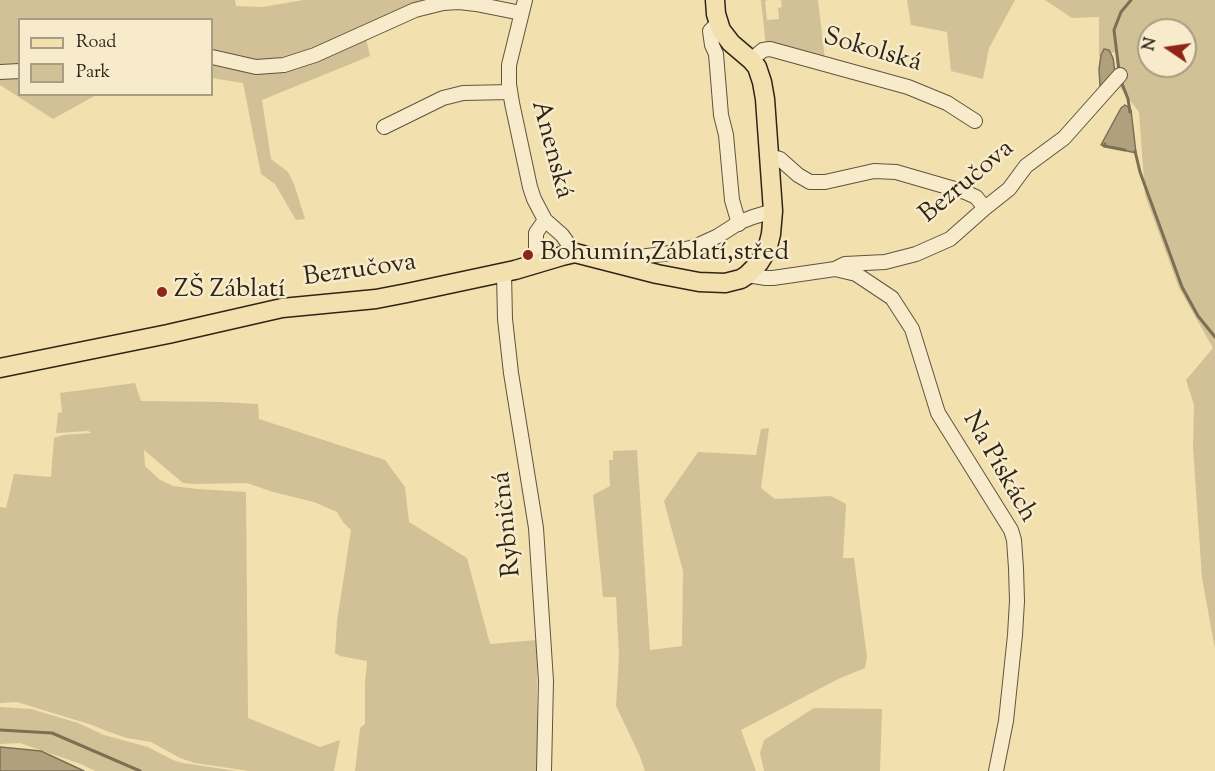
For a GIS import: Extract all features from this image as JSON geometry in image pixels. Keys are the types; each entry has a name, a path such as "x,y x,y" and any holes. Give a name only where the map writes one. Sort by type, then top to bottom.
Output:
{"main road":[{"path":"715,0 718,23 726,37 752,60 759,72 764,91 773,211 771,234 759,263 747,275"},
{"name":"Bezručova","path":"0,368 282,308 376,299 504,273 575,253 699,282 725,283 747,275"}],"street":[{"path":"213,57 256,67 284,65 416,10 443,3 523,6"},
{"name":"Anenská","path":"523,6 509,65 510,92 534,199 545,220 562,235 575,253"},
{"path":"718,23 710,31 716,54 732,200 739,224"},
{"name":"Sokolská","path":"752,60 766,49 804,58 908,87 947,103 975,122"},
{"path":"0,72 18,71"},
{"name":"Bezručova","path":"747,275 773,278 835,269 845,264 885,262 916,254 950,239 1009,189 1026,166 1064,138 1120,75"},
{"name":"Anenská","path":"384,127 444,98 463,93 510,92"},
{"path":"769,156 780,159 810,182 825,182 874,171 897,172 964,192 976,197 985,208"},
{"path":"617,263 632,258 694,247 753,217 773,211"},
{"name":"Anenská","path":"539,262 536,233 545,220"},
{"name":"Na Pískách","path":"835,269 856,274 892,298 912,328 938,413 1011,530 1016,568 1015,635 1006,721 996,771"},
{"name":"Rybničná","path":"504,273 505,319 511,373 536,528 546,681 544,771"}],"green space":[{"path":"0,0 235,0 236,6 263,7 303,0 430,0 363,25 370,56 262,100 271,159 288,172 305,219 296,220 275,184 261,174 243,83 213,78 213,18 18,18 18,96 94,96 53,119 0,85"},
{"path":"761,0 768,0 765,1 767,20 779,19 778,8 782,7 781,0 818,0 825,60 766,47"},
{"path":"907,0 1015,0 989,48 983,79 951,71 947,32 911,25"},
{"path":"1045,0 1215,0 1215,649 1202,578 1193,447 1194,405 1186,380 1213,348 1179,288 1145,195 1139,112 1119,86 1120,77 1115,52 1099,56 1099,17 1072,18"},
{"path":"135,383 141,401 258,404 259,419 385,460 405,487 409,522 467,558 490,644 537,640 537,771 355,771 360,728 365,724 367,661 335,653 337,621 351,530 337,512 314,502 247,483 183,483 144,450 145,466 160,480 173,486 246,492 248,718 320,747 340,740 334,771 249,771 195,763 180,758 151,742 127,738 17,702 0,703 0,507 6,508 14,474 51,477 54,438 63,435 92,433 88,431 56,433 58,413 62,412 60,393"},
{"path":"769,428 761,488 775,499 831,496 846,504 843,558 854,558 867,657 865,668 838,679 741,730 756,771 645,771 616,706 619,656 616,597 603,597 593,495 610,486 609,460 613,460 613,451 637,450 650,650 682,646 683,571 664,501 698,452 756,455 761,429"},
{"path":"0,707 31,709 78,723 104,735 148,747 183,763 237,771 95,771 20,743 0,744"},
{"path":"814,708 882,709 880,771 764,771 760,753 764,740"}],"shaded area":[{"path":"1104,49 1109,50 1113,58 1115,72 1102,87 1100,86 1099,69"},
{"path":"1125,105 1131,110 1136,153 1101,145 1121,108"},
{"path":"0,747 41,751 84,771 0,771"}],"waterway":[{"path":"1119,71 1114,30 1121,12 1131,0"},
{"path":"1121,81 1130,112"},
{"path":"1105,144 1104,146 1125,150"},
{"path":"1135,151 1140,172 1182,287 1198,316 1215,337"},
{"path":"0,730 52,733 140,771"}],"place":[{"name":"Bohumín,Záblatí,střed","path":"528,255"},
{"name":"ZŠ Záblatí","path":"162,292"}]}
